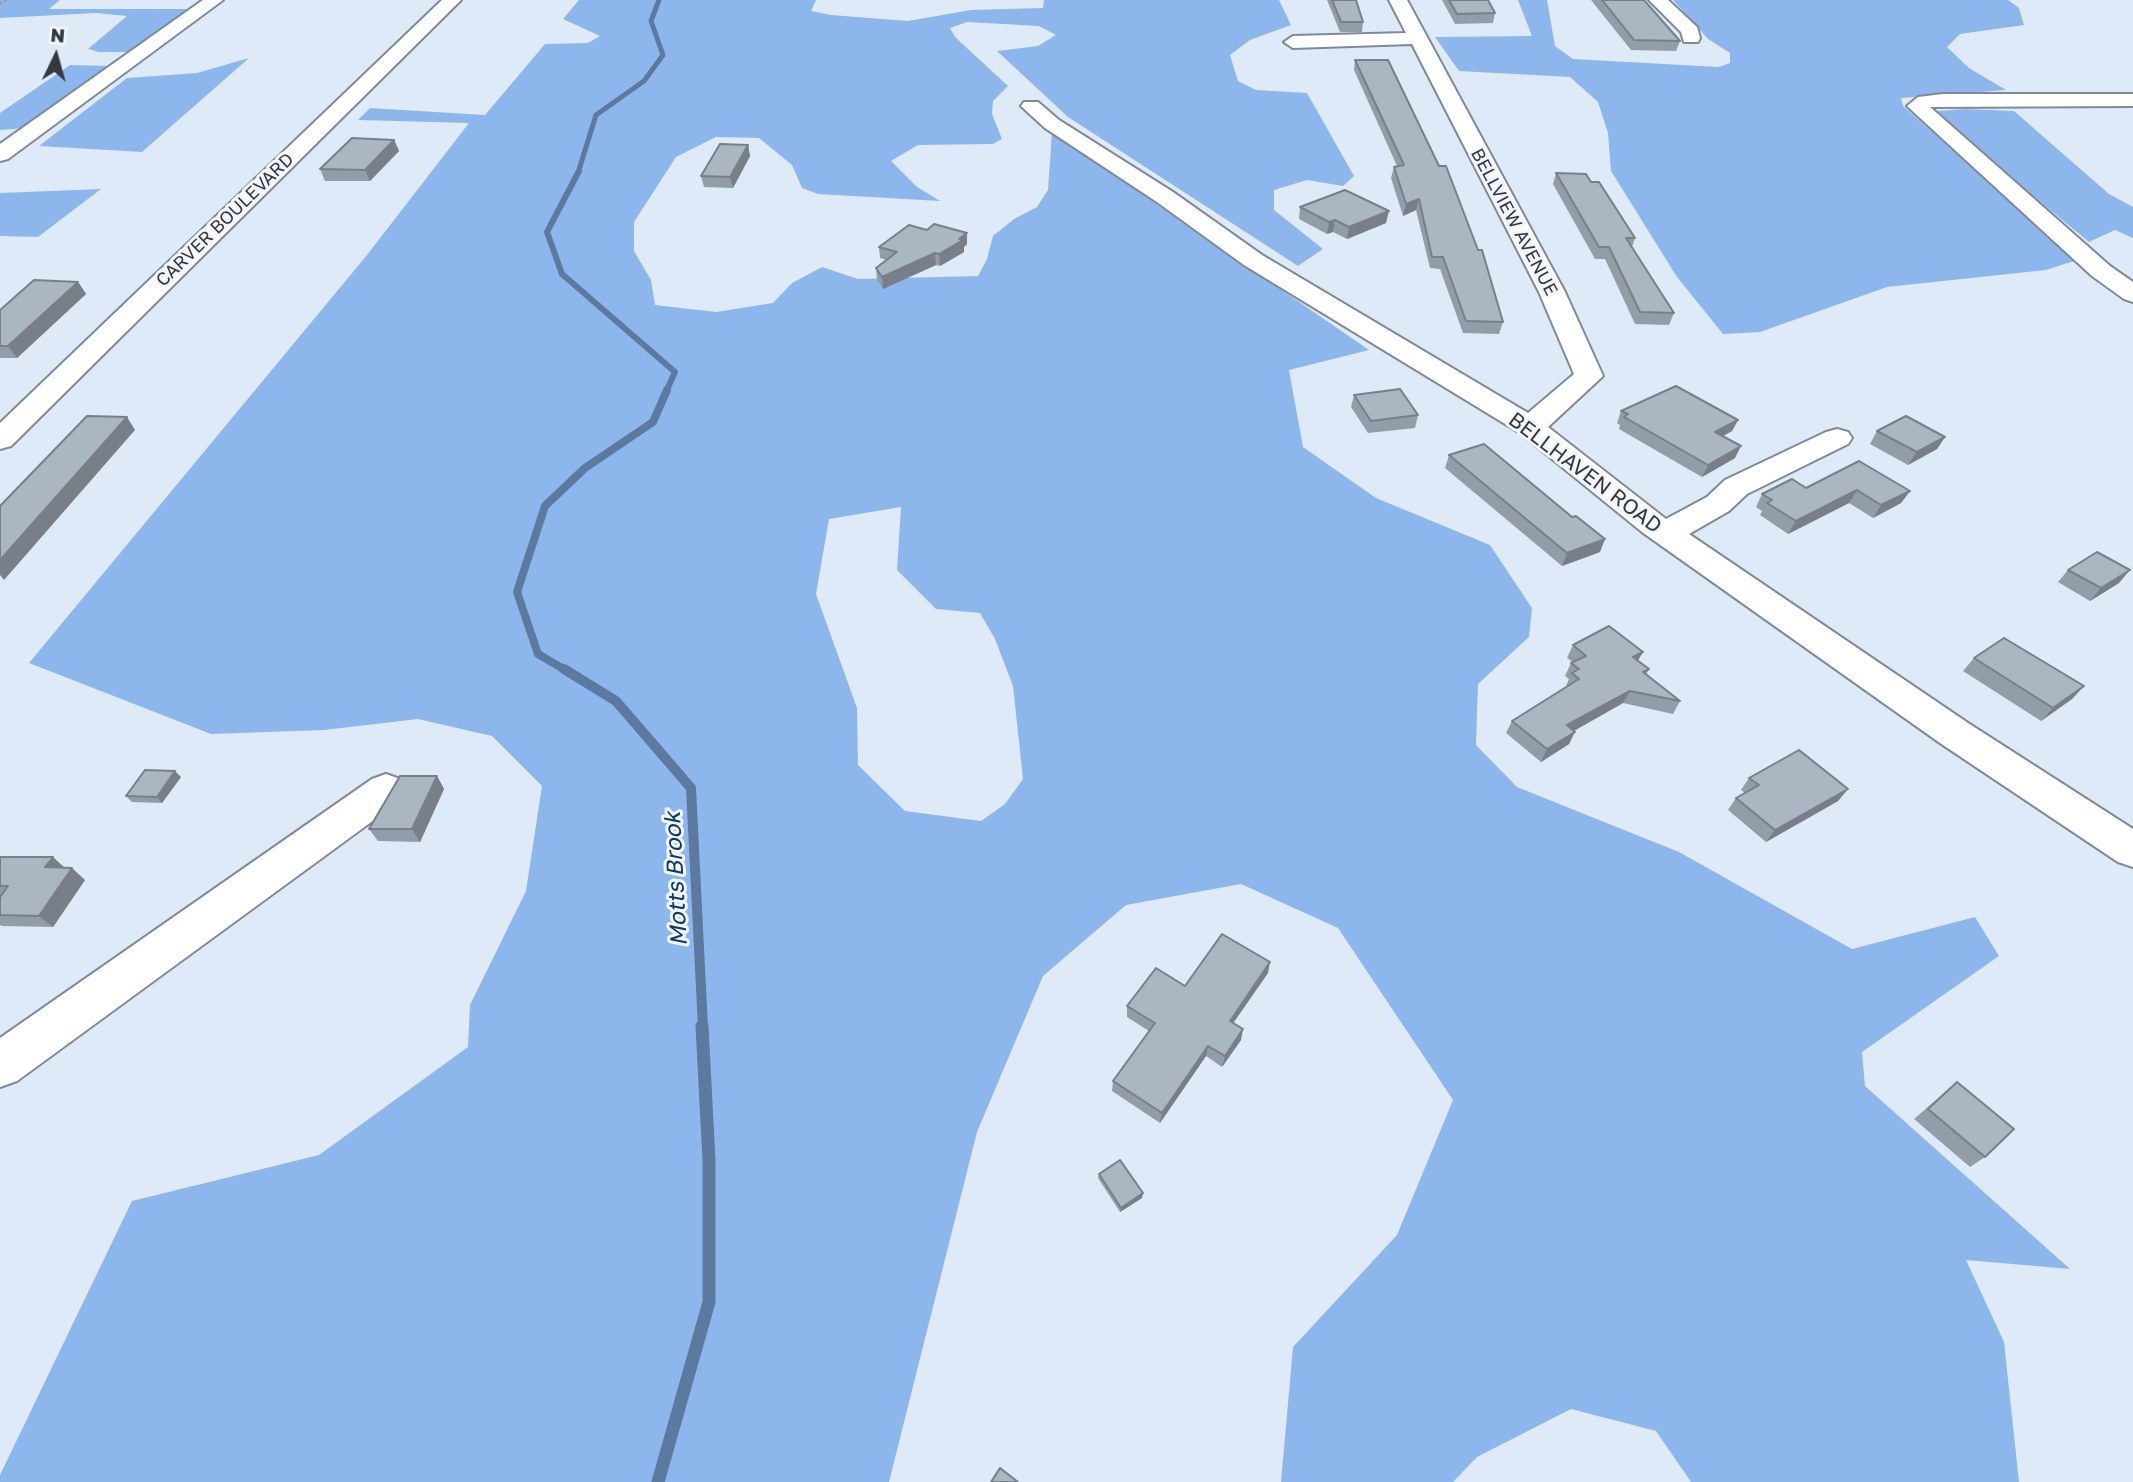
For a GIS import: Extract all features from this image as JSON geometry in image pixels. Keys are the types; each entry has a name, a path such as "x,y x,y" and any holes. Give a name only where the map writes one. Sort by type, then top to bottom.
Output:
{"street":[{"path":"0,154 215,0"},
{"name":"CARVER BOULEVARD","path":"0,440 452,0"},
{"name":"BELLVIEW AVENUE","path":"1398,0 1552,292 1589,376 1530,427"},
{"path":"1658,0 1690,31 1691,38"},
{"path":"1293,42 1417,38"},
{"path":"2133,100 1943,100 1925,101 1917,106 2091,262 2133,294"},
{"name":"BELLHAVEN ROAD","path":"1031,106 1048,121 1166,197 1253,260 1530,427 1666,533 1954,733 2133,850"},
{"path":"1666,533 1718,504 1735,487 1837,438"},
{"path":"0,1065 386,790"}],"path":[{"path":"0,4 8,0"}],"shaded area":[{"path":"0,0 60,0 49,9 196,9 137,52 99,52 88,49 127,16 96,13 0,18"},
{"path":"579,0 816,0 811,11 908,21 971,10 1043,8 1044,0 1279,0 1291,25 1250,40 1230,55 1238,81 1256,90 1307,93 1354,176 1343,186 1307,180 1274,190 1274,210 1323,249 1298,266 1068,117 997,51 1038,46 1056,35 1039,26 967,22 950,28 955,37 1008,86 993,101 992,114 1002,139 993,144 918,145 891,161 917,187 940,201 818,194 802,188 792,165 759,138 716,137 676,157 634,222 634,251 651,280 655,305 716,312 773,303 792,283 822,267 858,279 978,276 987,259 993,236 1014,219 1037,207 1048,190 1052,132 1369,350 1289,370 1303,447 1376,498 1490,545 1532,608 1529,637 1478,684 1476,745 1517,787 1679,852 1852,949 1975,917 1999,956 1862,1052 1865,1086 2070,1269 1966,1260 2004,1342 2019,1482 1691,1482 1656,1431 1571,1409 1477,1457 1453,1482 1281,1482 1293,1347 1397,1235 1453,1100 1338,928 1241,884 1126,905 1043,976 977,1132 889,1482 0,1482 0,1475 132,1201 319,1155 468,1047 470,1005 526,891 542,786 492,736 418,719 324,730 211,734 29,663 367,255 469,123 358,120 370,108 485,115 545,44 588,43 600,36 563,19","holes":["901,507 897,570 936,609 980,613 995,639 1013,686 1023,779 1005,804 981,821 905,811 858,765 857,708 816,594 829,519"]},
{"path":"1518,0 1547,0 1555,46 1573,59 1719,67 1730,63 1730,53 1708,39 1673,0 2008,0 2019,8 2024,25 1960,34 1947,47 1969,68 2006,90 1901,98 1903,106 2077,260 2046,270 1887,287 1760,332 1723,334 1677,277 1611,171 1608,133 1598,102 1570,77 1459,71 1435,37 1532,36"},
{"path":"249,58 142,152 39,146 127,78 197,73"},
{"path":"70,65 114,66 27,128 0,130 0,113"},
{"path":"1937,111 2014,111 2109,194 2133,207 2133,238 2115,230 2089,242 1940,119"},
{"path":"101,189 38,237 0,236 0,193"}],"building":[{"path":"1332,0 1356,0 1363,22 1341,22"},
{"path":"1449,0 1488,0 1495,13 1457,14"},
{"path":"1602,0 1644,0 1680,41 1634,40"},
{"path":"1355,60 1388,60 1439,166 1446,166 1478,250 1482,250 1503,322 1466,321 1443,257 1432,257 1419,199 1406,204 1394,167 1404,165"},
{"path":"352,138 394,140 365,170 320,169"},
{"path":"720,144 748,145 730,177 701,176"},
{"path":"1556,173 1586,174 1591,182 1599,182 1635,238 1626,238 1674,313 1640,312 1609,247 1599,247"},
{"path":"1345,190 1389,211 1349,227 1335,220 1329,222 1300,207"},
{"path":"934,224 967,233 959,239 963,240 939,254 935,253 882,277 876,268 897,252 879,247 909,225 927,230"},
{"path":"34,280 78,282 8,346 0,346 0,310"},
{"path":"1676,386 1738,420 1715,432 1741,446 1708,465 1624,417 1628,414 1621,411"},
{"path":"1400,389 1418,415 1371,421 1354,395"},
{"path":"87,416 127,417 0,560 0,506"},
{"path":"1906,416 1945,437 1917,452 1877,431"},
{"path":"1484,444 1572,517 1576,516 1605,539 1567,553 1449,455"},
{"path":"1859,461 1910,491 1881,505 1857,490 1796,521 1767,503 1772,500 1762,494 1792,479 1806,488"},
{"path":"2097,552 2130,570 2101,588 2068,570"},
{"path":"1609,626 1643,652 1633,657 1649,669 1643,672 1680,701 1630,691 1567,725 1575,732 1547,749 1512,721 1579,679 1572,673 1579,669 1571,663 1586,656 1573,645"},
{"path":"2004,638 2084,686 2053,708 1974,658"},
{"path":"1799,750 1848,789 1775,830 1736,798 1759,785 1749,778"},
{"path":"145,770 175,771 157,797 126,796"},
{"path":"400,776 437,776 412,829 369,829"},
{"path":"0,857 53,857 45,867 72,868 39,916 0,915 0,897 8,886 0,886"},
{"path":"1222,934 1270,962 1230,1021 1243,1029 1225,1056 1208,1046 1162,1113 1113,1081 1155,1023 1127,1006 1156,968 1185,986"},
{"path":"1957,1082 2014,1129 1985,1157 1928,1109"},
{"path":"1120,1160 1143,1193 1121,1208 1099,1174"},
{"path":"1000,1468 1018,1482 991,1482"}],"waterway":[{"name":"Motts Brook","path":"578,173 596,115 644,81 663,55 651,21 659,0"},
{"name":"Motts Brook","path":"578,173 547,232 562,274 675,372 666,392"},
{"name":"Motts Brook","path":"567,671 538,654 517,592 545,506 585,468 653,422 667,390"},
{"name":"Motts Brook","path":"564,669 616,701 691,788 703,1028"},
{"name":"Motts Brook","path":"658,1482 709,1302 709,1161 702,1026"}]}
